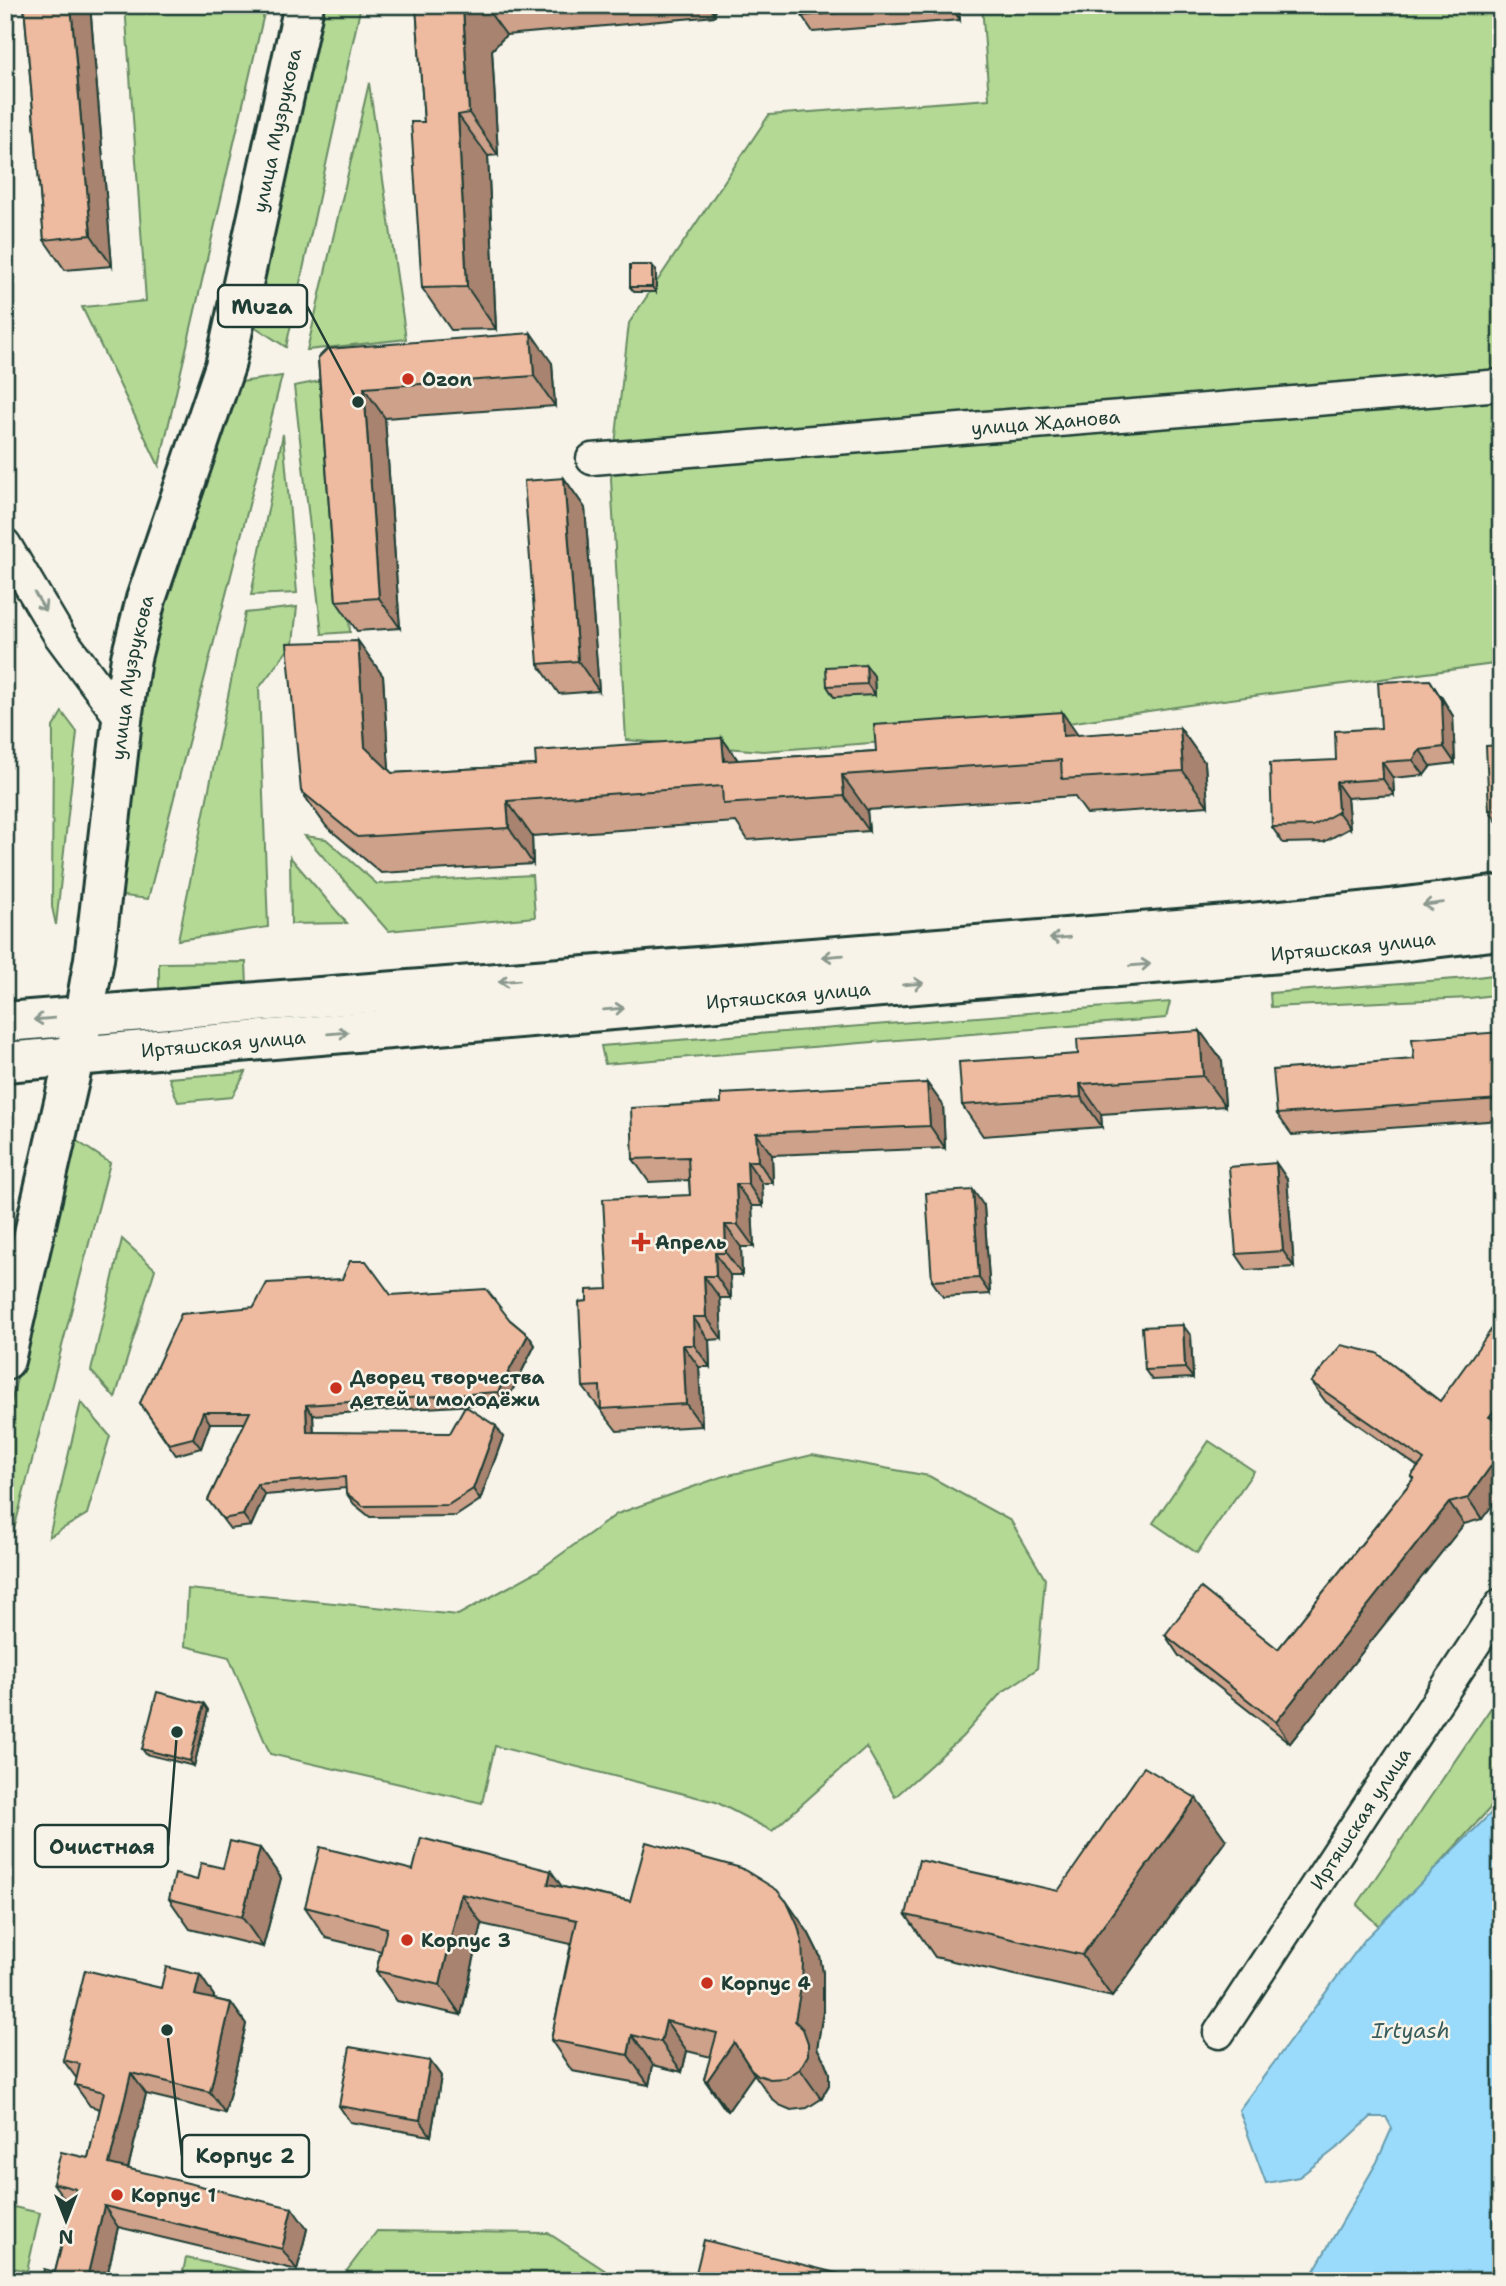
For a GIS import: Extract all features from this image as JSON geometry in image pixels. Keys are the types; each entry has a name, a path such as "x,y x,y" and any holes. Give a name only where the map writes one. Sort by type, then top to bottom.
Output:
{"street":[{"name":"улица Музрукова","path":"5,1360 75,1055 94,959 131,659 146,599 225,366 304,5"},
{"name":"улица Жданова","path":"592,459 1501,385"},
{"path":"5,544 60,635 122,720"},
{"name":"Иртяшская улица","path":"1243,940 1381,910 1501,895"},
{"name":"Иртяшская улица","path":"5,1062 557,996 1243,940 1381,944 1501,930"},
{"name":"Иртяшская улица","path":"5,1022 83,1015 557,996"},
{"name":"Иртяшская улица","path":"1219,2034 1501,1604"}],"green space":[{"path":"125,5 266,5 159,466 82,307 146,301"},
{"path":"320,5 361,5 286,347 254,326"},
{"path":"982,5 1501,5 1501,663 994,734 763,751 626,740 611,479 629,323 769,115 989,99"},
{"path":"369,83 406,339 307,350"},
{"path":"282,376 148,899 116,895 149,664 170,585 234,383"},
{"path":"331,379 350,632 322,634 294,386"},
{"path":"283,434 297,593 251,595"},
{"path":"297,607 293,643 259,688 268,927 178,940 245,613"},
{"path":"62,712 77,732 56,925 52,907 53,727"},
{"path":"305,836 326,839 377,884 532,875 535,917 388,931"},
{"path":"290,857 347,923 291,924"},
{"path":"246,962 247,985 159,990 159,963"},
{"path":"1501,974 1501,994 1470,998 1271,1007 1270,993"},
{"path":"1170,1002 1166,1018 605,1064 601,1046"},
{"path":"246,1072 232,1097 178,1102 169,1078"},
{"path":"74,1139 110,1163 12,1537 5,1536 5,1428"},
{"path":"122,1239 155,1269 115,1398 91,1371"},
{"path":"81,1402 110,1436 87,1514 49,1537"},
{"path":"1209,1441 1254,1471 1197,1553 1153,1523"},
{"path":"812,1455 929,1476 1011,1521 1045,1579 1037,1669 1001,1693 962,1737 895,1797 866,1747 772,1831 716,1802 495,1746 482,1803 270,1754 229,1657 185,1646 188,1589 458,1615 538,1571 617,1514 721,1477"},
{"path":"1501,1693 1501,1796 1381,1928 1357,1905"},
{"path":"5,2205 40,2213 27,2271 5,2266"},
{"path":"377,2231 548,2233 621,2281 339,2281"},
{"path":"186,2258 292,2281 181,2281"}],"water":[{"name":"Irtyash","path":"1501,1803 1501,2281 1308,2281 1377,2162 1392,2128 1386,2117 1371,2117 1342,2144 1299,2177 1266,2183 1239,2110 1366,1938"}],"building":[{"path":"24,5 71,5 91,235 44,240"},
{"path":"416,5 465,5 463,8 469,113 458,115 467,287 422,288 411,122 424,122"},
{"path":"801,5 939,5 802,16"},
{"path":"630,265 652,265 652,287 630,287"},
{"path":"531,333 534,376 364,388 379,598 336,601 318,358 327,349"},
{"path":"564,478 578,661 538,664 524,481"},
{"path":"358,641 365,747 392,773 536,765 535,751 722,738 724,761 876,751 874,725 1062,712 1063,736 1180,728 1183,771 1062,779 1061,760 842,775 844,796 723,804 722,786 507,801 509,828 357,837 301,791 287,643"},
{"path":"866,665 867,684 827,686 826,667"},
{"path":"1430,680 1442,700 1444,747 1420,750 1413,760 1382,762 1383,779 1336,782 1338,812 1313,826 1272,827 1270,763 1336,760 1335,731 1381,728 1378,682"},
{"path":"1501,745 1501,809 1489,810 1486,746"},
{"path":"1200,1031 1203,1076 1080,1084 1081,1097 962,1105 959,1062 1078,1054 1077,1039"},
{"path":"1501,1032 1501,1099 1277,1114 1273,1070 1414,1059 1412,1039"},
{"path":"927,1083 930,1126 756,1133 758,1161 747,1161 748,1184 736,1184 738,1225 725,1225 726,1253 715,1253 716,1276 704,1276 706,1317 693,1317 694,1345 683,1345 686,1404 601,1409 600,1386 583,1387 579,1302 587,1301 587,1290 608,1289 603,1199 690,1195 688,1157 633,1159 631,1108 721,1103 721,1094"},
{"path":"1276,1163 1283,1251 1236,1254 1229,1167"},
{"path":"973,1190 979,1278 932,1281 926,1193"},
{"name":"Дворец творчества детей и молодёжи","path":"350,1261 366,1261 391,1295 486,1289 510,1320 528,1335 498,1392 306,1405 307,1432 450,1433 465,1406 496,1426 473,1489 448,1505 363,1506 346,1493 345,1477 257,1484 243,1515 223,1519 208,1500 250,1412 203,1412 193,1438 169,1444 140,1403 181,1314 254,1307 267,1283 342,1279"},
{"path":"1501,1316 1501,1402 1489,1417 1501,1423 1501,1452 1468,1498 1449,1503 1276,1722 1165,1635 1201,1588 1278,1649 1414,1478 1411,1476 1424,1460 1311,1382 1341,1345 1377,1353 1440,1401"},
{"path":"1183,1325 1185,1368 1145,1370 1142,1327"},
{"path":"157,1692 204,1704 190,1761 142,1749"},
{"path":"1144,1767 1196,1798 1082,1955 906,1915 919,1860 1058,1891"},
{"path":"421,1838 551,1871 548,1884 630,1901 646,1842 741,1868 777,1890 787,1902 798,1926 803,1963 795,2021 803,2029 808,2043 808,2055 800,2069 786,2078 770,2079 758,2075 751,2069 734,2042 707,2081 704,2079 717,2033 666,2021 661,2042 632,2035 628,2055 551,2040 577,1920 461,1894 440,1985 376,1971 387,1928 305,1907 320,1847 413,1870"},
{"path":"230,1841 260,1848 242,1917 169,1899 175,1874 197,1880 201,1863 223,1868"},
{"path":"166,1967 200,1975 195,1995 231,2003 210,2092 131,2073 109,2164 292,2208 282,2249 104,2206 87,2278 96,2281 42,2281 44,2269 55,2272 76,2189 53,2183 61,2152 88,2158 104,2092 75,2085 80,2064 63,2060 85,1970 161,1988"},
{"path":"350,2047 430,2061 420,2120 339,2106"},
{"path":"704,2240 868,2281 694,2281"}],"place":[{"name":"Ozon","path":"408,379"},
{"name":"Muza","path":"358,402"},
{"name":"Апрель","path":"641,1242"},
{"name":"Дворец творчества детей и молодёжи","path":"336,1388"},
{"name":"Очистная","path":"177,1732"},
{"name":"Корпус 3","path":"407,1940"},
{"name":"Корпус 4","path":"707,1983"},
{"name":"Корпус 2","path":"167,2030"},
{"name":"Корпус 1","path":"117,2195"}]}
